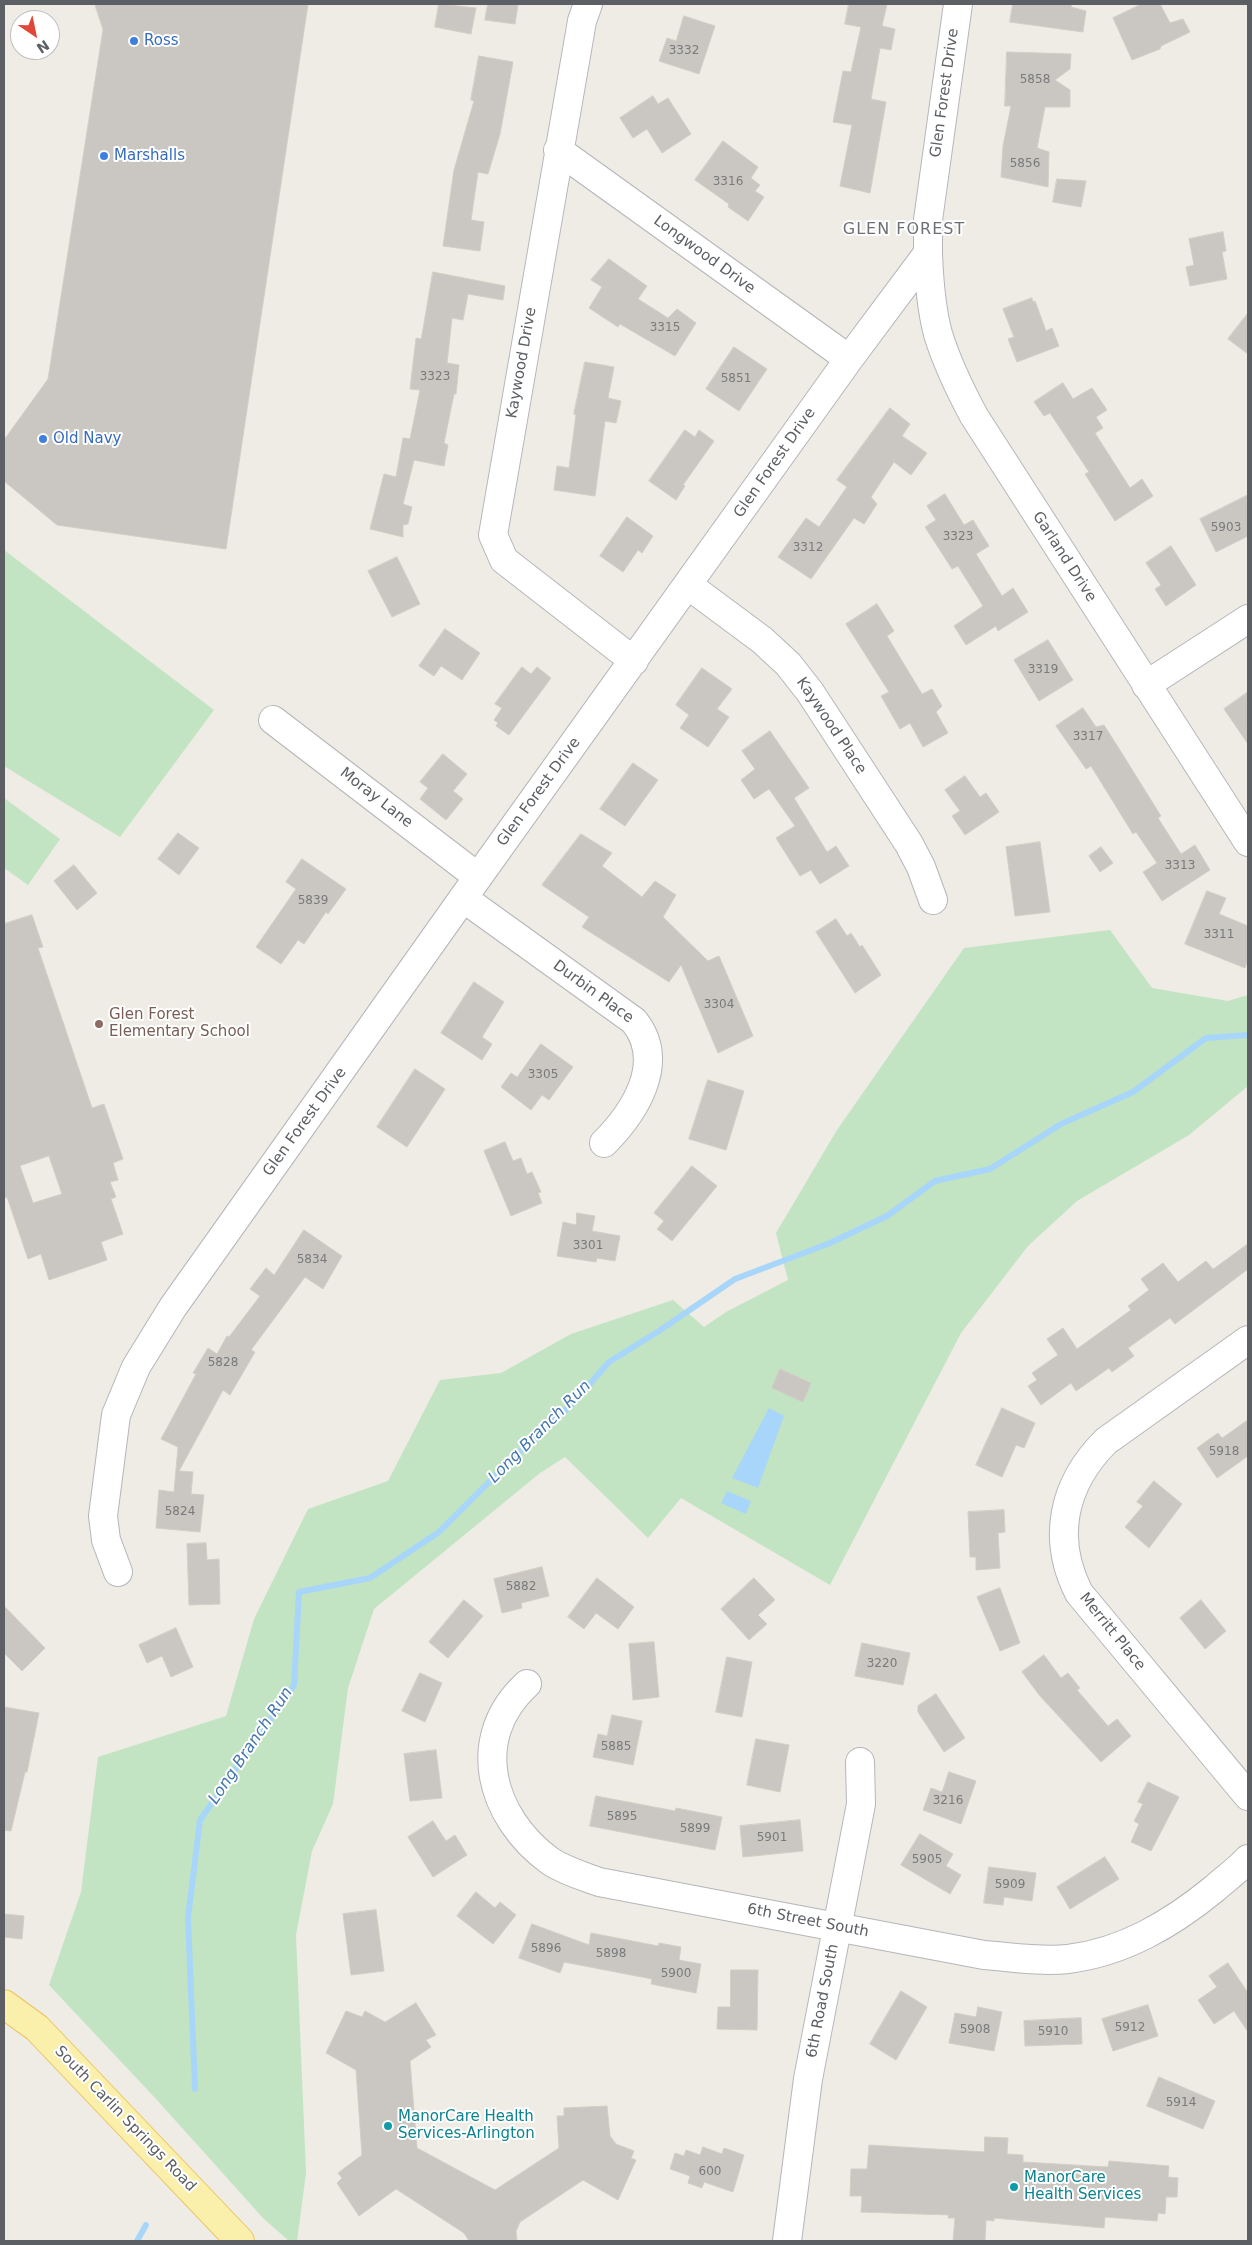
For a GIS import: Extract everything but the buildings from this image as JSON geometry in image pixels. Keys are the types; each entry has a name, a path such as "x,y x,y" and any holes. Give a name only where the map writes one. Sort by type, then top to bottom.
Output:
{"main road":[{"name":"South Carlin Springs Road","path":"4,2004 37,2028 240,2241"}],"street":[{"name":"Kaywood Drive","path":"588,4 582,21 558,150 493,535 488,551 504,560 634,661"},
{"name":"Glen Forest Drive","path":"118,1572 106,1540 104,1516 116,1415 136,1367 178,1299 470,888 849,359 928,253 928,220 958,4"},
{"name":"Longwood Drive","path":"558,150 849,359"},
{"name":"Garland Drive","path":"928,253 930,287 938,333 954,377 974,416 1248,842"},
{"name":"Kaywood Place","path":"688,585 762,640 788,664 810,692 909,844 921,867 933,900"},
{"path":"1146,684 1248,618"},
{"name":"Moray Lane","path":"273,720 470,888"},
{"name":"Durbin Place","path":"470,888 634,1021 642,1031 648,1045 649,1066 646,1080 635,1105 620,1127 604,1143"},
{"name":"Merritt Place","path":"1248,1340 1106,1441 1089,1457 1075,1481 1067,1504 1064,1526 1069,1569 1079,1593 1248,1796"},
{"name":"6th Street South","path":"526,1684 503,1712 495,1730 491,1753 492,1776 499,1797 511,1819 530,1842 551,1861 573,1873 599,1882 984,1955 1029,1959 1067,1959 1118,1946 1156,1931 1184,1912 1248,1859"},
{"name":"6th Road South","path":"787,2241 808,2079 861,1804 860,1762"}],"green space":[{"path":"4,550 214,710 120,837 4,766"},
{"path":"4,798 60,839 28,885 4,868"},
{"path":"1110,930 1152,988 1228,1001 1248,995 1248,1086 1189,1135 1077,1201 1028,1246 961,1333 830,1585 681,1498 648,1538 565,1457 540,1473 374,1609 348,1688 333,1804 312,1851 296,1935 306,2173 297,2241 289,2241 263,2218 157,2100 49,1985 81,1892 98,1757 226,1716 254,1619 308,1509 388,1481 440,1380 501,1373 571,1334 673,1300 704,1327 726,1312 788,1280 776,1233 837,1130 964,948"}],"water":[{"path":"769,1408 784,1416 758,1488 732,1478"},
{"path":"727,1491 751,1501 746,1514 721,1503"}],"waterway":[{"name":"Long Branch Run","path":"195,2089 188,1918 200,1820 294,1685 299,1592 370,1578 439,1532 512,1459 574,1402 609,1362 659,1331 735,1279 830,1243 887,1216 935,1181 990,1169 1061,1124 1133,1092 1206,1038 1248,1035"},
{"name":"Long Branch Run","path":"137,2241 146,2225"}],"place":[{"name":"Ross","path":"134,41"},
{"name":"Marshalls","path":"104,156"},
{"name":"Old Navy","path":"43,439"},
{"name":"Glen Forest Elementary School","path":"99,1024"},
{"name":"ManorCare Health Services-Arlington","path":"388,2126"},
{"name":"ManorCare Health Services","path":"1014,2187"}],"district":[{"name":"GLEN FOREST","path":"904,230"}]}
